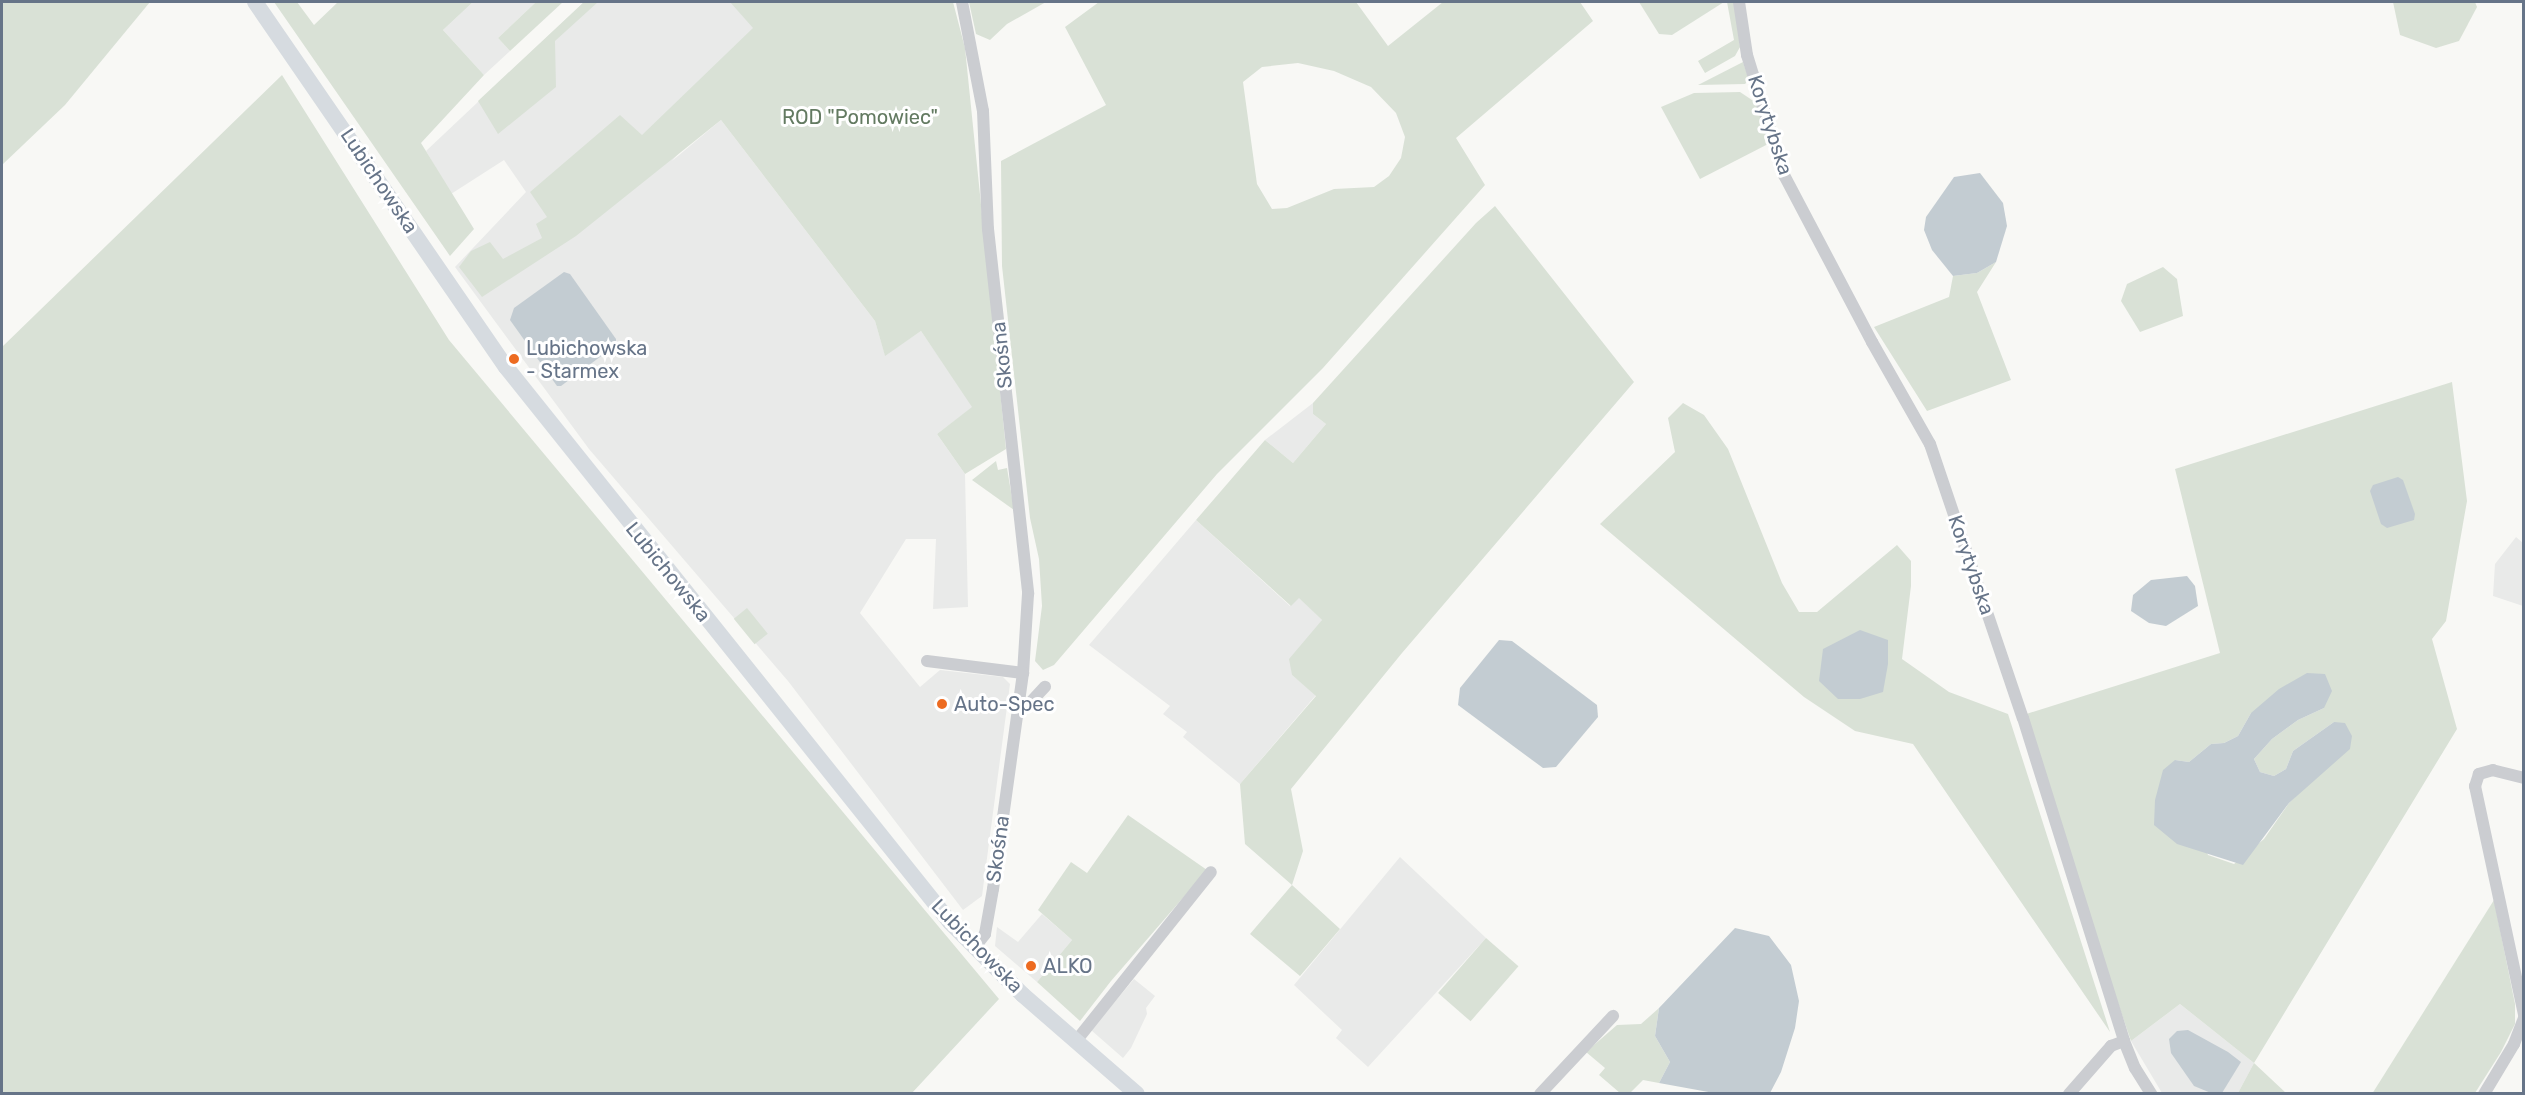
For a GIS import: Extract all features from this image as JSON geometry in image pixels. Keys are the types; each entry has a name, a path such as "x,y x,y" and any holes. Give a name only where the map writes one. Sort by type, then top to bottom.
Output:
{"street":[{"name":"Lubichowska","path":"255,2 506,367 599,487 974,948 1137,1094"},
{"name":"Skośna","path":"962,2 983,111 988,229 1028,594 1023,673 986,934 974,948"},
{"name":"Korytybska","path":"1739,2 1747,55 1784,175 1872,342 1930,444 2024,718 2124,1041 2135,1068 2151,1094"},
{"path":"927,661 1023,673"},
{"path":"1017,709 1028,705 1045,687"},
{"path":"2484,1094 2514,1044 2523,1017 2475,786 2479,774 2493,770 2523,778"},
{"path":"1076,1041 1211,872"},
{"path":"1540,1094 1613,1017"},
{"path":"2069,1094 2111,1046 2124,1041"}],"shaded area":[{"path":"473,2 536,2 498,38 510,51 484,75 443,30"},
{"path":"584,2 767,2 791,28 672,161 721,120 875,321 885,355 921,331 973,407 937,434 965,474 968,607 933,609 936,539 906,539 860,613 920,687 940,670 1003,677 1010,684 982,896 963,910 788,681 589,449 455,267 526,192 504,160 451,194 426,151"},
{"path":"1980,173 2003,203 2007,226 1996,262 1977,273 1953,276 1932,250 1924,230 1926,217 1954,177"},
{"path":"564,272 570,274 616,339 616,345 561,386 557,386 510,320 514,308"},
{"path":"1313,403 1313,414 1326,424 1293,463 1265,440"},
{"path":"2398,477 2403,480 2415,514 2414,520 2387,528 2381,524 2370,491 2373,485"},
{"path":"1196,520 1290,606 1299,597 1322,620 1292,675 1316,695 1240,784 1183,737 1187,732 1163,714 1170,706 1089,645"},
{"path":"2516,537 2523,543 2523,606 2493,596 2495,564"},
{"path":"2187,576 2195,586 2198,606 2166,626 2149,623 2131,611 2133,595 2151,580"},
{"path":"1860,630 1888,640 1888,664 1883,692 1860,699 1838,699 1819,681 1823,649"},
{"path":"1499,640 1512,641 1597,705 1598,717 1556,767 1543,768 1458,705 1460,688"},
{"path":"2307,673 2325,674 2332,691 2324,708 2298,720 2272,739 2254,759 2260,772 2274,776 2286,769 2293,751 2334,722 2345,723 2352,736 2350,749 2289,803 2243,865 2177,844 2154,825 2155,800 2163,770 2175,760 2189,762 2211,744 2224,743 2238,736 2251,713 2279,689"},
{"path":"1400,857 1486,938 1368,1067 1336,1038 1342,1030 1294,985"},
{"path":"1042,914 1072,940 1037,982 995,946 997,927 1018,942"},
{"path":"1735,928 1769,936 1791,965 1799,1001 1795,1028 1781,1072 1770,1093 1714,1093 1659,1083 1670,1062 1655,1036 1659,1008"},
{"path":"1134,979 1155,996 1146,1008 1147,1014 1131,1048 1123,1058 1091,1030"},
{"path":"2180,1004 2254,1063 2238,1093 2162,1093 2131,1041"},
{"path":"2188,1030 2228,1052 2241,1062 2222,1093 2211,1093 2194,1086 2171,1053 2169,1039 2177,1031"}],"green space":[{"path":"2,2 150,2 65,105 2,165"},
{"path":"274,2 297,2 314,25 338,2 473,2 443,30 484,75 421,143 474,229 450,256"},
{"path":"536,2 563,2 510,51 498,38"},
{"path":"584,2 598,2 555,41 556,87 498,134 478,101"},
{"name":"ROD \"Pomowiec\"","path":"730,2 953,2 965,48 1006,449 965,474 937,434 972,407 921,331 885,356 875,321 721,120 576,236 482,297 459,267 471,251 490,242 503,259 542,238 536,224 547,217 530,192 620,115 642,135 753,28"},
{"path":"969,2 1046,2 1007,24 990,40 976,34"},
{"path":"1099,2 1356,2 1388,46 1443,2 1580,2 1593,21 1456,138 1485,185 1323,368 1217,474 1054,665 1043,670 1035,661 1042,606 1039,559 1030,518 1002,266 1001,161 1106,105 1065,27","holes":["1298,63 1334,71 1371,87 1396,113 1405,137 1401,158 1389,176 1374,187 1334,189 1287,208 1272,209 1257,184 1243,82 1262,67"]},
{"path":"1639,2 1724,2 1672,35 1659,34"},
{"path":"1727,2 1735,2 1740,47 1735,56 1705,73 1698,61 1734,40"},
{"path":"2393,2 2475,2 2477,7 2459,41 2436,48 2400,35"},
{"path":"1743,62 1749,80 1745,84 1698,85"},
{"path":"282,75 449,340 999,999 912,1093 2,1093 2,347"},
{"path":"1740,92 1755,102 1772,142 1700,179 1661,107 1694,93"},
{"path":"1495,206 1634,382 1402,653 1291,789 1303,851 1292,885 1245,844 1240,784 1316,696 1292,675 1289,659 1322,620 1299,598 1291,606 1196,520 1265,440 1293,463 1326,424 1313,414 1313,403 1476,223"},
{"path":"1996,262 1977,292 2011,380 1927,411 1874,327 1949,297 1953,276 1977,273"},
{"path":"2163,267 2177,279 2183,316 2140,332 2121,301 2127,284"},
{"path":"2452,382 2467,501 2446,621 2432,639 2457,729 2254,1063 2180,1004 2131,1041 2020,716 2220,653 2175,469","holes":["2324,708 2298,720 2272,739 2254,759 2260,772 2274,776 2286,769 2293,751 2334,722 2317,776 2289,803 2264,839 2234,864 2208,855 2175,760 2189,762 2211,744 2224,743 2238,736 2251,713"]},
{"path":"1683,403 1704,415 1728,449 1782,583 1799,612 1817,612 1897,545 1911,561 1911,586 1902,659 1949,692 2008,714 2110,1032 1913,744 1855,731 1804,697 1600,524 1675,452 1668,418"},
{"path":"996,461 998,470 1007,468 1014,510 972,480"},
{"path":"747,608 768,634 755,644 734,619"},
{"path":"1128,815 1207,870 1111,981 1080,1021 1037,982 1072,940 1038,910 1071,862 1087,873"},
{"path":"1292,885 1340,929 1300,976 1250,934"},
{"path":"2494,900 2515,1004 2515,1024 2501,1052 2475,1093 2372,1094"},
{"path":"1486,938 1518,966 1471,1021 1438,993"},
{"path":"1659,1008 1655,1036 1670,1062 1659,1083 1643,1080 1630,1093 1620,1093 1599,1075 1605,1068 1586,1052 1617,1025 1641,1024"},
{"path":"2254,1063 2286,1093 2238,1093"}],"place":[{"name":"Lubichowska - Starmex","path":"514,359"},
{"name":"Auto-Spec","path":"942,704"},
{"name":"ALKO","path":"1031,966"}]}
